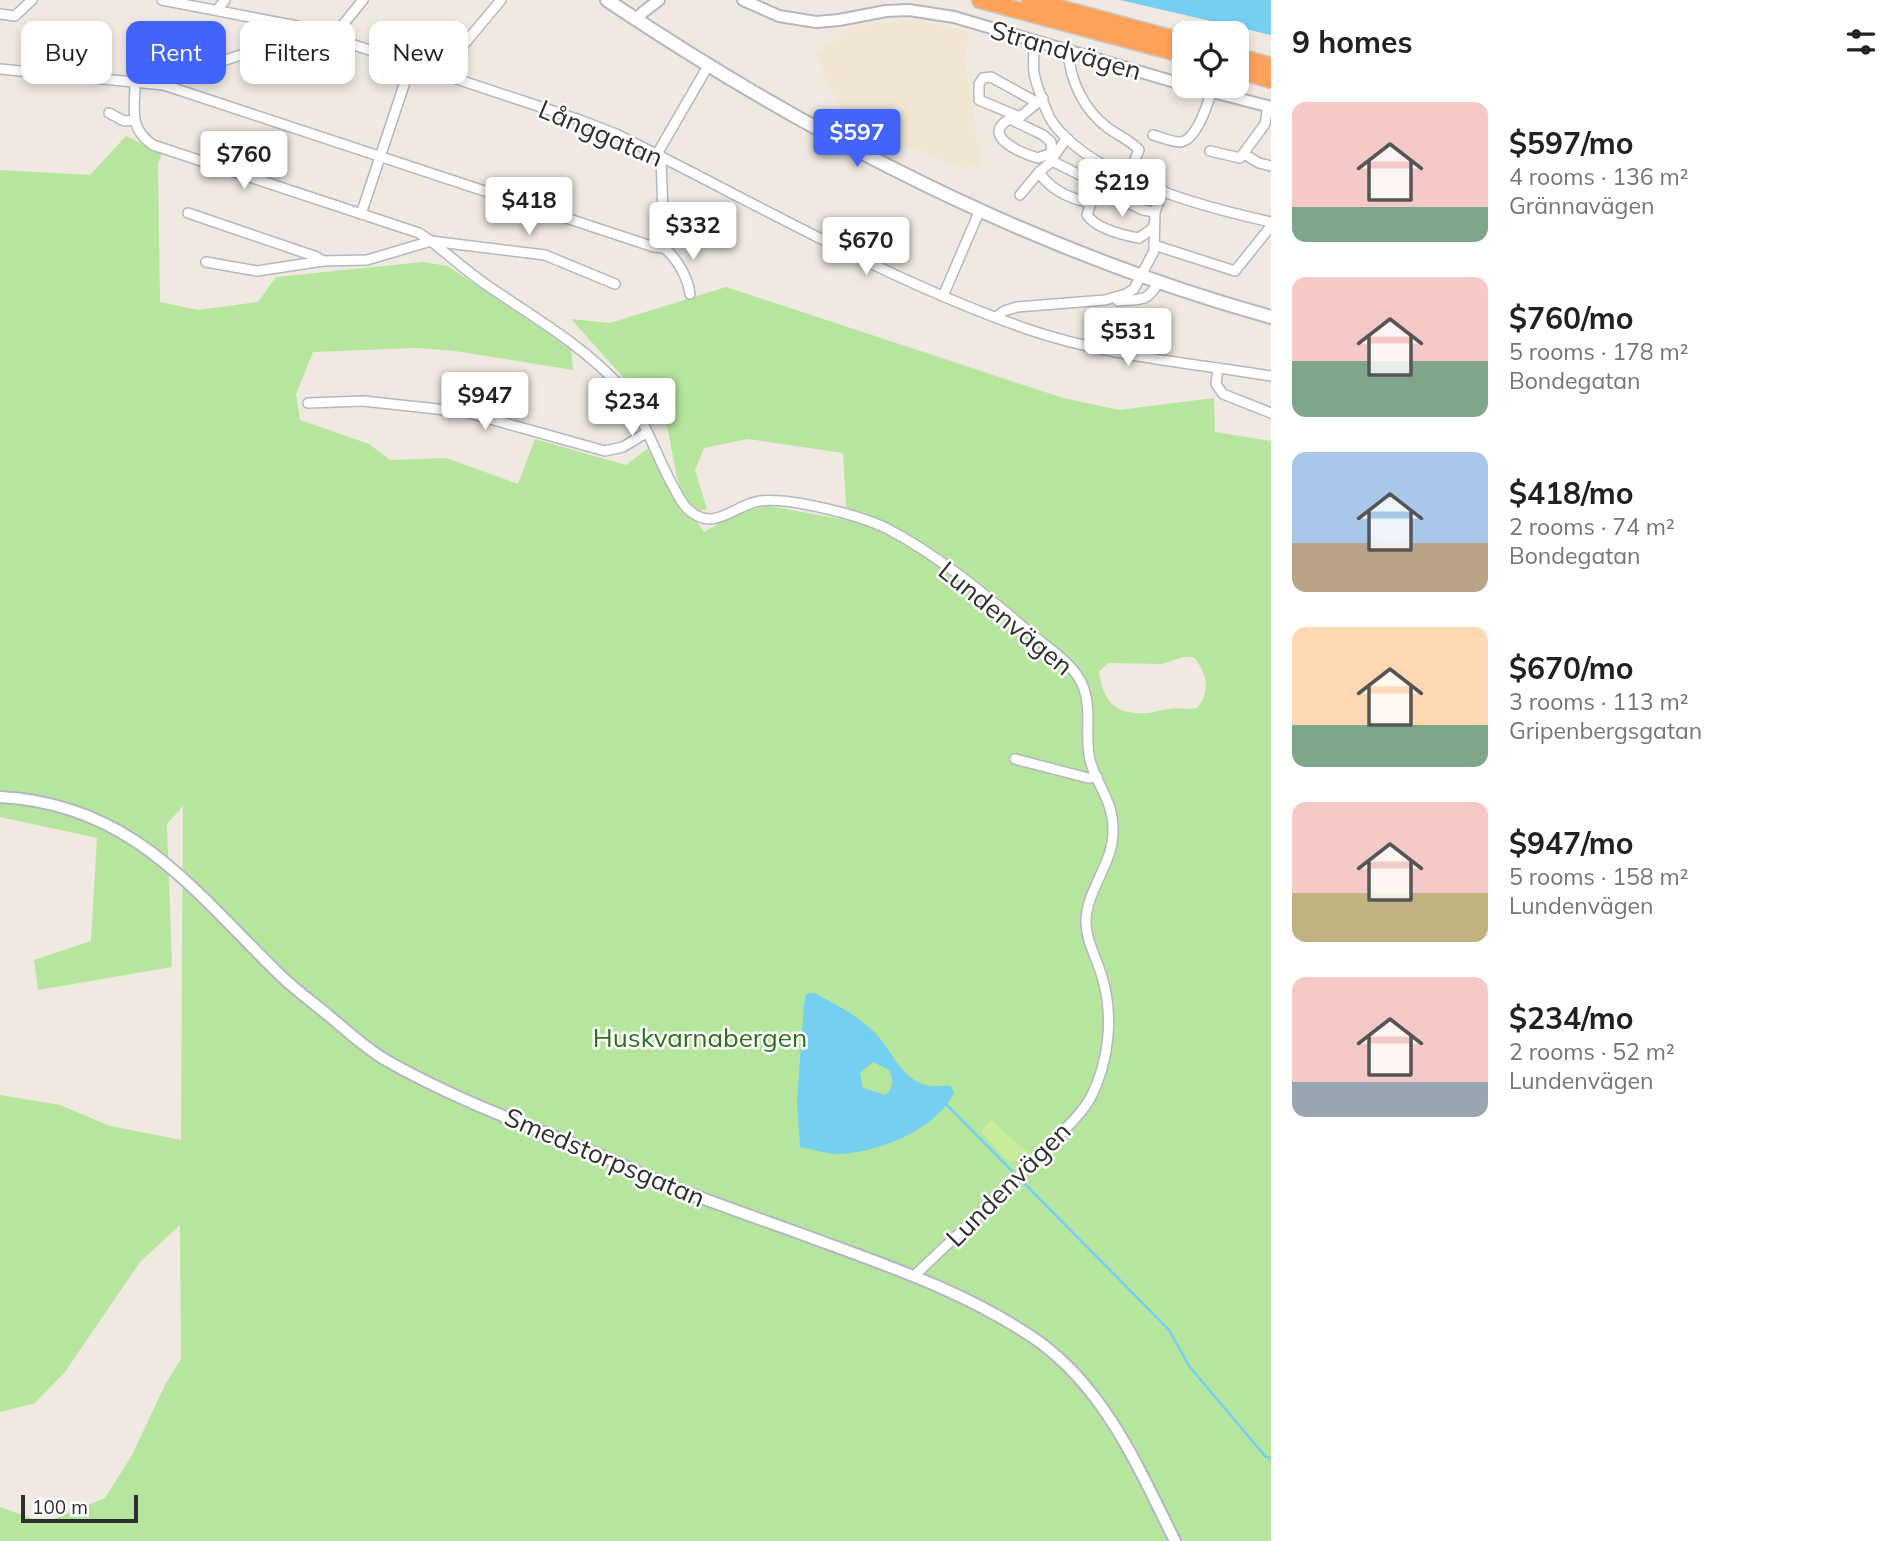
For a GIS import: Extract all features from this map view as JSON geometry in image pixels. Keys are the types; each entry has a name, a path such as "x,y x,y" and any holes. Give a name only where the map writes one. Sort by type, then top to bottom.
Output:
{"highway":[{"path":"980,0 1172,52"},
{"path":"1030,0 1172,38"},
{"path":"1249,60 1271,66"},
{"path":"1249,74 1271,80"}],"main road":[{"path":"607,0 708,66 852,148 980,210 1140,276 1271,317"}],"street":[{"path":"0,14 15,16 32,0"},
{"name":"Långgatan","path":"162,0 268,21"},
{"path":"217,10 225,0"},
{"path":"345,21 363,0"},
{"path":"468,39 501,0"},
{"path":"637,20 659,0"},
{"name":"Strandvägen","path":"743,0 779,16 816,22 909,10 954,17 1172,81"},
{"path":"1034,41 1034,73 1041,100 1052,122 1068,139 1098,161 1128,176 1228,212 1271,224 1236,271 1154,245"},
{"path":"1068,51 1076,87 1089,109 1097,119 1127,138 1139,150 1128,176"},
{"path":"164,85 183,74 240,55"},
{"path":"664,248 659,155 708,66"},
{"path":"0,69 126,81"},
{"path":"991,77 1041,100 1020,117 979,100 979,84 983,78 991,77"},
{"name":"Långgatan","path":"468,82 616,134 943,296 1028,329 1082,344 1271,376"},
{"path":"135,84 134,120 137,130 153,145 419,233 431,241"},
{"path":"154,84 654,247 664,248 672,255 689,286 690,294"},
{"path":"361,214 404,84"},
{"path":"1153,135 1180,142 1186,140 1206,111 1209,98"},
{"name":"Strandvägen","path":"1236,98 1270,106"},
{"path":"1210,151 1240,158 1265,124 1270,106"},
{"path":"109,113 124,121 134,120"},
{"path":"1053,156 1051,142 1043,135 1010,119 1002,125 1000,136 1021,152 1038,158 1053,156 1097,180 1111,195 1155,217"},
{"path":"1020,195 1068,139"},
{"path":"1244,154 1259,163 1271,166"},
{"path":"1098,161 1096,198 1087,215 1091,220 1121,234 1139,238 1153,228 1163,190"},
{"path":"1040,172 1044,179 1061,193 1091,203"},
{"path":"943,296 980,210"},
{"path":"188,213 323,261"},
{"path":"1105,300 1133,289 1154,251 1155,217"},
{"path":"206,262 257,271 323,261 367,260 431,241 545,255 615,284"},
{"name":"Lundenvägen","path":"431,241 487,286 570,340 620,386 631,402 683,505 701,518 719,519 742,506 772,500 862,518 892,531 969,583 1003,609 1076,674 1088,702 1088,751 1110,806 1113,834 1109,853 1091,895 1086,921 1088,939 1103,979 1109,1012 1106,1047 1091,1097 1080,1114 914,1276"},
{"path":"996,317 1017,307 1147,298 1153,293 1158,282"},
{"path":"1218,368 1216,384 1223,394 1271,413"},
{"path":"308,403 363,401 466,412 605,451 623,447 646,433"},
{"path":"1015,759 1088,778 1097,777"},
{"name":"Smedstorpsgatan","path":"0,797 66,808 133,838 183,876 281,976 359,1041 404,1069 515,1121 679,1189 914,1276 959,1295 1008,1322 1066,1364 1107,1413 1124,1439 1175,1541"}],"shaded area":[{"path":"915,19 969,32 965,60 981,165 958,167 899,142 839,105 816,55 852,26"}],"green space":[{"name":"Huskvarnabergen","path":"126,136 162,153 158,164 160,302 198,310 258,302 276,277 423,262 448,266 571,349 573,370 455,351 416,348 313,352 296,394 300,420 369,444 390,460 446,458 518,484 535,439 626,465 647,449 704,532 737,513 769,506 847,520 843,453 748,439 704,448 695,470 707,509 699,511 684,497 677,477 667,426 571,319 610,323 726,287 1063,398 1119,410 1214,398 1215,432 1271,441 1271,1541 0,1541 0,1507 44,1523 105,1498 132,1455 166,1383 181,1359 180,1225 140,1262 65,1372 35,1403 0,1412 0,1095 60,1105 110,1126 181,1140 183,806 167,824 172,967 38,990 34,960 91,941 97,838 0,817 0,170 90,175","holes":["1183,657 1194,657 1206,682 1204,695 1197,708 1172,708 1147,713 1126,712 1112,705 1104,691 1099,672 1108,663 1162,664"]},
{"path":"991,1120 1022,1148 1034,1153 1031,1157 1024,1152 1013,1161 1006,1159 981,1131"}],"water":[{"path":"1120,0 1271,0 1271,35 1249,30 1249,21 1211,21"},
{"path":"815,993 865,1024 878,1036 903,1070 919,1083 951,1086 954,1093 945,1106 920,1128 904,1137 870,1149 838,1154 800,1147 797,1101 806,994","holes":["873,1062 889,1070 892,1083 886,1095 863,1088 860,1073"]}],"waterway":[{"path":"947,1105 1013,1172"},
{"path":"1023,1182 1169,1330 1189,1366 1265,1456 1271,1459"}]}
